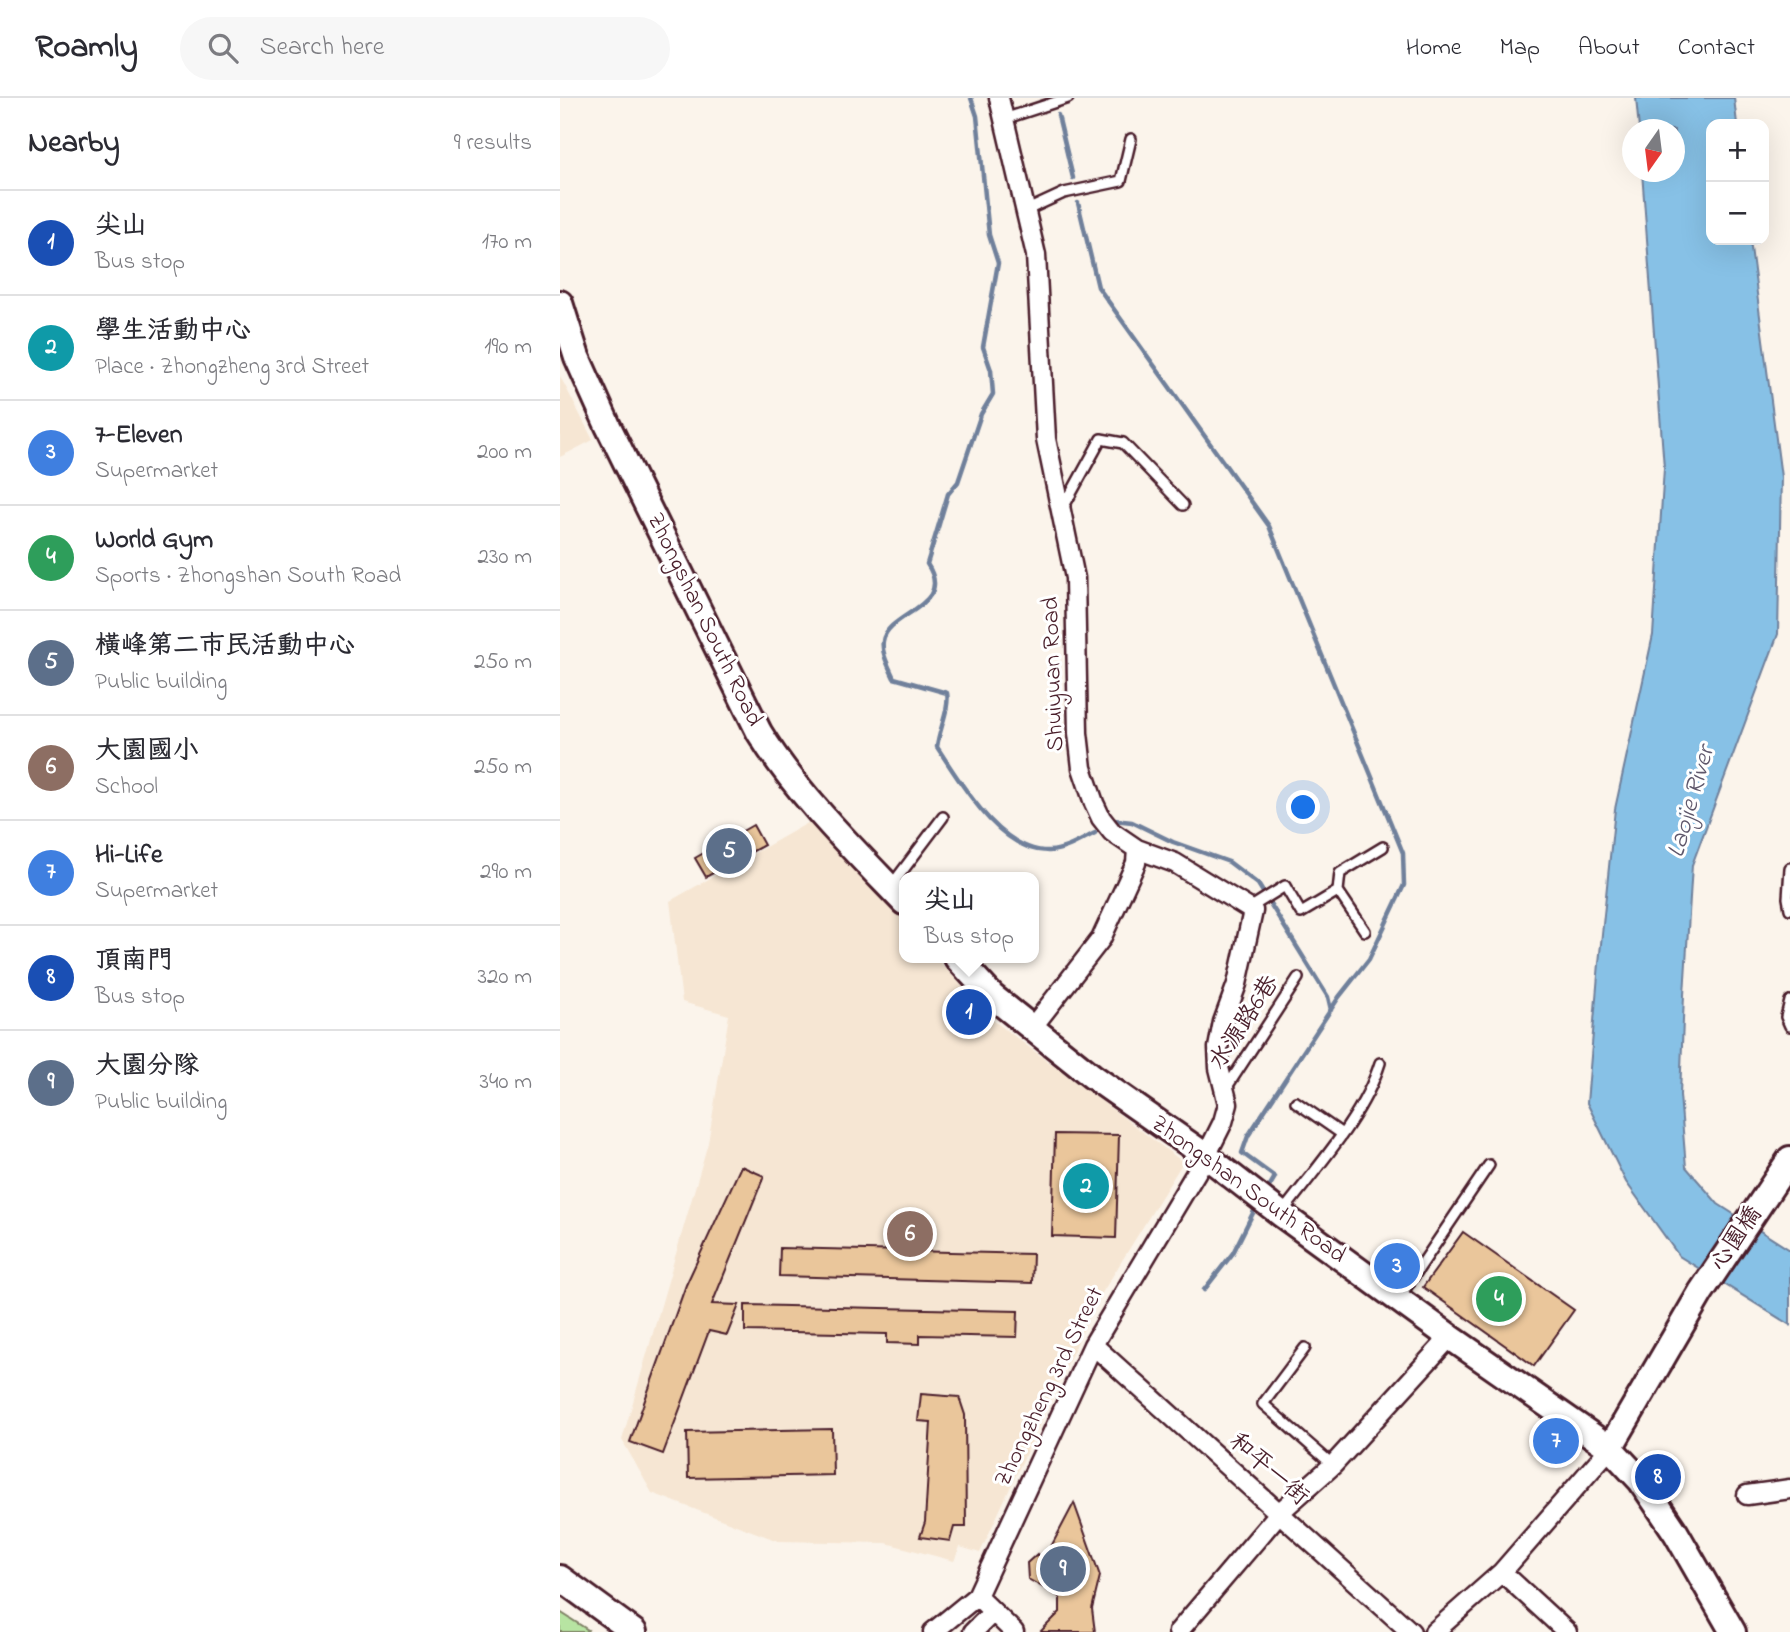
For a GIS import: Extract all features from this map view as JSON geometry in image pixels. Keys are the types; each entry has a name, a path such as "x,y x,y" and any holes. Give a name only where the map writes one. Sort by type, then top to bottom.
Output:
{"main road":[{"name":"Zhongshan South Road","path":"560,303 577,357 598,403 759,732 774,756 897,895"},
{"name":"Zhongshan South Road","path":"962,963 992,996 1092,1076 1206,1156 1450,1337 1610,1448 1641,1481 1676,1533 1733,1632"},
{"name":"心園橋","path":"1610,1448 1702,1292 1790,1159"},
{"path":"560,1578 634,1632"}],"street":[{"name":"Shuiyuan Road","path":"999,98 1035,255 1046,439 1075,578 1078,733 1083,768 1101,818 1112,832 1137,849 1175,863 1253,906"},
{"path":"1031,1029 1101,939 1136,863 1137,849"},
{"path":"1206,1156 1223,1122 1228,1104 1219,1068 1218,1048 1223,1021 1237,985 1253,906"},
{"name":"Zhongzheng 3rd Street","path":"933,1632 977,1596 1093,1345 1206,1156"},
{"path":"1178,1632 1280,1512 1333,1465 1450,1337"},
{"name":"和平一街","path":"1093,1345 1411,1632"},
{"path":"1434,1632 1502,1572 1610,1448"},
{"path":"1747,1495 1790,1489"},
{"path":"1502,1572 1567,1632"},
{"path":"977,1596 1014,1632"},
{"path":"973,1632 993,1612"}],"lane":[{"path":"1004,118 1068,98"},
{"path":"1025,211 1064,193 1121,181 1132,139"},
{"path":"1061,512 1101,439 1123,443 1183,505"},
{"path":"911,872 943,817"},
{"path":"1365,931 1338,891 1340,873 1383,847"},
{"path":"1790,869 1790,909"},
{"path":"1253,906 1285,886 1301,913 1338,891"},
{"name":"水源路6巷","path":"1224,1090 1298,978"},
{"path":"1790,1001 1786,1017 1790,1026"},
{"path":"1281,1214 1342,1134 1375,1078 1380,1063"},
{"path":"1296,1102 1342,1134"},
{"path":"1399,1300 1489,1166"},
{"path":"1305,1348 1263,1404 1333,1465"}],"shaded area":[{"path":"560,376 593,440 560,457"},
{"path":"813,820 899,916 899,963 941,963 994,1021 1183,1162 1094,1306 980,1553 960,1547 954,1561 886,1543 778,1541 652,1493 622,1440 708,1143 729,1015 682,1002 670,901"}],"green space":[{"path":"560,1612 588,1630 560,1632"}],"water":[{"name":"Laojie River","path":"1636,98 1734,98 1736,119 1706,119 1706,245 1751,245 1781,477 1778,634 1692,865 1680,1095 1686,1167 1718,1204 1790,1250 1790,1325 1679,1256 1626,1182 1587,1103 1615,809 1653,635 1664,468 1643,182 1685,182 1685,119 1638,119"}],"building":[{"path":"753,825 764,845 706,877 695,858"},
{"path":"1055,1134 1119,1135 1116,1238 1052,1236"},
{"path":"741,1166 764,1176 712,1304 739,1305 727,1335 709,1331 663,1454 630,1442 686,1285"},
{"path":"1463,1232 1574,1310 1534,1366 1423,1287"},
{"path":"780,1248 1033,1254 1032,1283 779,1276"},
{"path":"745,1305 1018,1311 1017,1337 920,1335 920,1344 887,1343 887,1334 745,1331"},
{"path":"921,1394 959,1397 965,1415 966,1527 954,1527 950,1541 920,1537 925,1522 931,1422 918,1421"},
{"path":"832,1429 833,1475 688,1478 687,1432"},
{"path":"1074,1503 1100,1576 1092,1609 1095,1632 1042,1632 1060,1612 1060,1597 1028,1579 1027,1563 1037,1554 1043,1562"}],"waterway":[{"path":"971,98 977,116 989,235 998,263 983,347 991,370 993,394 981,414 958,482 948,494 927,564 934,578 933,590 927,600 887,631 883,650 894,678 947,693 947,705 937,747 970,796 998,828 1031,848 1049,851 1067,847 1095,833"},
{"path":"1058,115 1073,178"},
{"path":"1078,203 1098,287 1269,526 1403,853 1404,885 1369,959 1339,997 1248,1136 1242,1153 1275,1177 1269,1187"},
{"path":"1114,820 1132,822 1173,842 1229,862 1258,884 1328,997 1331,1010"},
{"path":"1204,1290 1233,1253 1254,1211"}],"place":[{"name":"橫峰第二市民活動中心","path":"729,851"},
{"name":"尖山","path":"969,1012"},
{"name":"學生活動中心","path":"1086,1186"},
{"name":"大園國小","path":"910,1234"},
{"name":"7-Eleven","path":"1397,1266"},
{"name":"World Gym","path":"1499,1299"},
{"name":"Hi-Life","path":"1556,1441"},
{"name":"頂南門","path":"1658,1477"},
{"name":"大園分隊","path":"1063,1569"}]}
